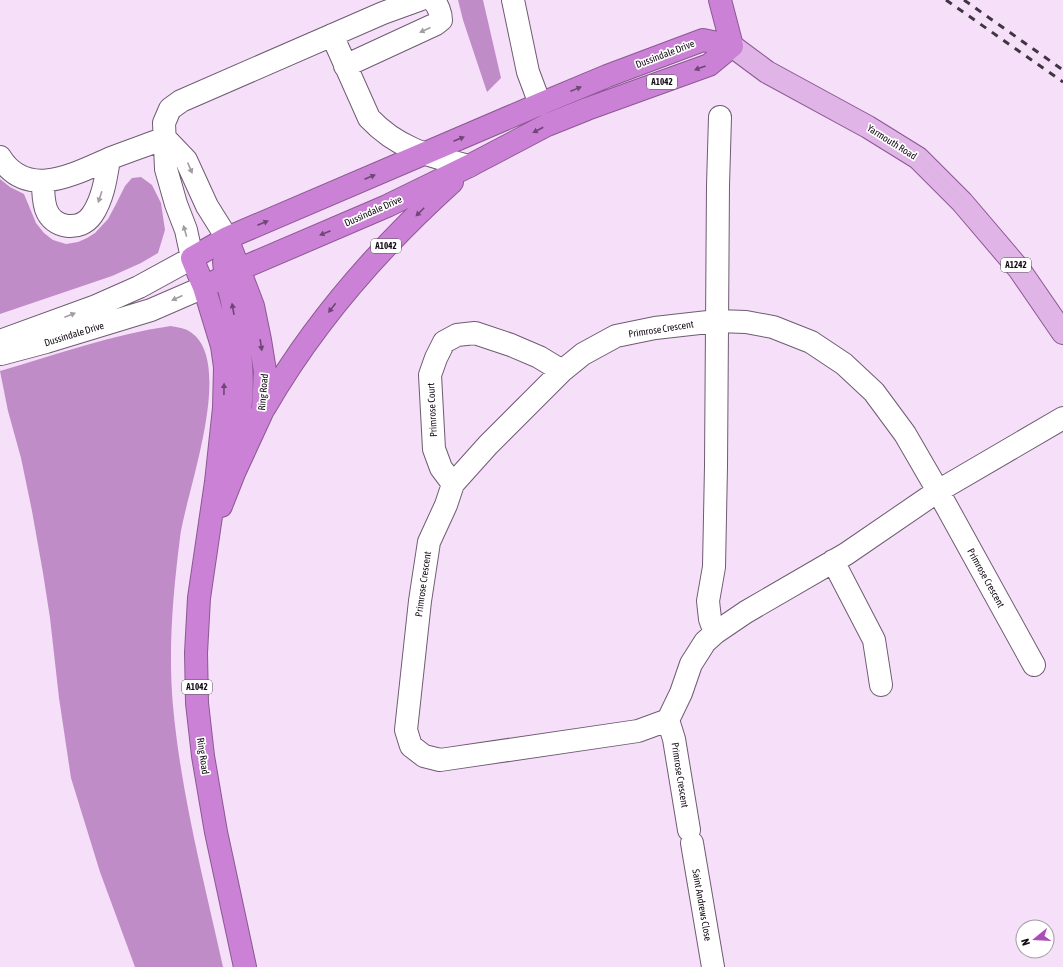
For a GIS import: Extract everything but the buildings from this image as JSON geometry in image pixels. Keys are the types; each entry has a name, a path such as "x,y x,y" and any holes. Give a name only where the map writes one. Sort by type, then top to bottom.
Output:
{"highway":[{"path":"720,0 732,46"},
{"name":"Dussindale Drive","path":"192,258 227,238 607,76 703,40 732,46"},
{"name":"Dussindale Drive","path":"204,287 232,272 387,206 469,166 547,125 710,65 732,46"},
{"name":"A1042","path":"263,410 312,334 348,288 388,244 469,166"},
{"name":"A1042","path":"216,482 231,450 240,412 242,380 232,272 223,257 227,238"},
{"name":"Ring Road","path":"192,258 204,287 222,346 225,367 224,408 216,482 199,598 196,653 197,703 203,756 211,802 245,967"},
{"name":"Ring Road","path":"208,541 234,473 263,410 265,371 253,306 232,272"}],"main road":[{"name":"Yarmouth Road","path":"732,46 767,72 868,127 918,158 962,202 1019,269 1063,333"}],"street":[{"path":"192,258 186,230 176,204 166,169 164,123 170,109 181,101 407,3 419,0"},
{"path":"345,66 436,24 441,20 441,15 435,2 432,0"},
{"path":"513,0 528,72 540,104"},
{"path":"332,35 369,118 378,128 423,154 469,166"},
{"path":"715,633 710,619 708,601 714,567 720,117"},
{"path":"0,157 3,162 16,174 29,179 43,181 61,178 80,172 109,159 165,138"},
{"path":"165,138 186,160 207,206 227,238"},
{"path":"43,181 46,209 53,220 65,227 80,225 92,216 98,205 109,159"},
{"name":"Dussindale Drive","path":"0,341 96,306 139,288 192,258"},
{"name":"Dussindale Drive","path":"0,354 46,342 151,310 204,287"},
{"name":"Primrose Crescent","path":"690,836 674,739 668,720 638,731 440,760 424,756 411,746 406,730 420,600 429,542 446,505 453,484 488,445 562,371 583,354 616,336 655,328 717,321 746,322 773,327 811,342 844,364 874,392 905,434 1034,665"},
{"name":"Primrose Court","path":"453,484 441,468 434,449 430,375 444,342 457,334 475,333 511,345 539,357 562,371"},
{"path":"668,720 692,664 705,642 715,633 746,612 833,561 938,491 1063,418"},
{"path":"833,561 874,640 881,686"},
{"name":"Saint Andrews Close","path":"690,836 713,967"}],"shaded area":[{"path":"458,0 483,0 501,78 487,92 463,20"},
{"path":"141,177 152,185 161,203 165,230 158,253 141,263 112,276 0,314 0,179 10,187 24,194 36,223 44,233 53,240 66,244 78,242 95,233 108,219 125,186 132,178"},
{"path":"171,326 187,330 202,345 209,367 209,396 205,427 180,538 173,601 171,664 173,706 187,805 223,967 135,967 100,872 71,778 43,573 21,458 8,411 0,371 128,334"}],"railway":[{"path":"946,0 1063,82"},
{"path":"964,0 1063,70"}]}
